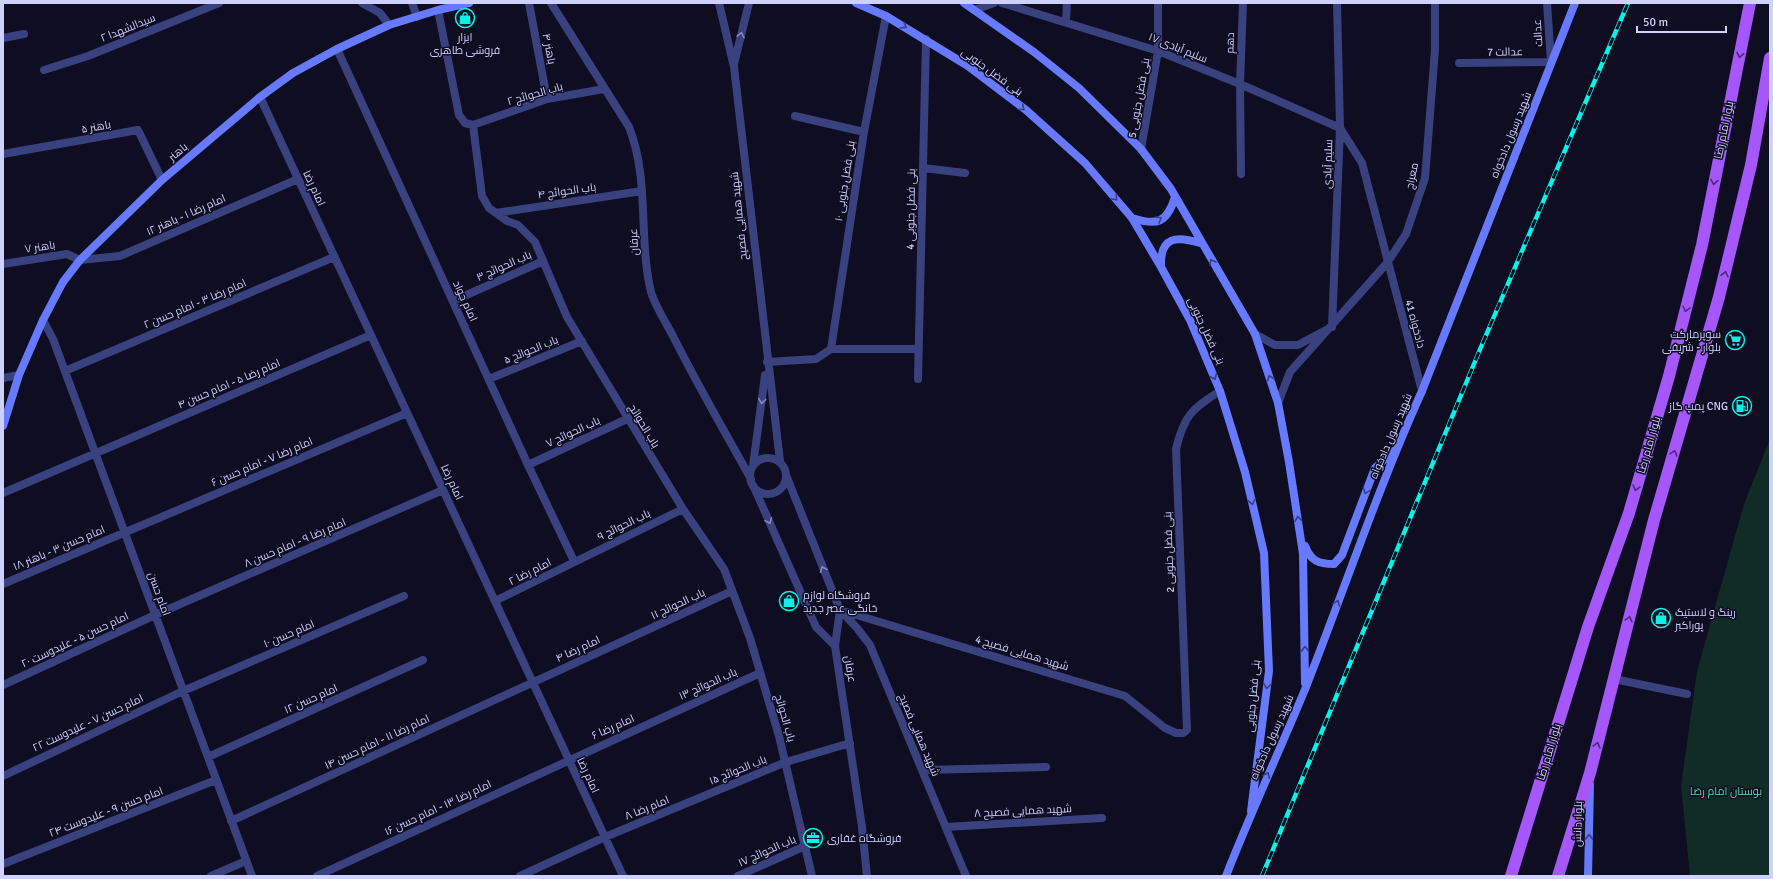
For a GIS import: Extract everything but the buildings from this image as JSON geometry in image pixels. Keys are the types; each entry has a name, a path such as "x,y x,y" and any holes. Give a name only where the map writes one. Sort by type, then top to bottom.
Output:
{"main road":[{"name":"باهنر","path":"3,426 19,375 43,320 63,282 80,260 162,180 260,97 294,72 337,49 389,25 438,10 469,3"},
{"name":"بنی فضل جنوبی","path":"856,3 886,16 968,66 1026,110 1085,163 1132,218 1190,320 1220,391 1245,472 1264,553 1269,671 1252,811"},
{"path":"964,3 975,6 1079,88 1141,149 1175,197 1200,243 1255,334 1278,403 1304,554 1305,688"},
{"name":"شهید رسول دادخواه","path":"1226,876 1252,811 1305,688 1396,449 1422,391 1575,3"},
{"name":"بلوار امام رضا","path":"1511,876 1588,627 1629,513 1670,376 1702,245 1750,3"},
{"path":"1558,876 1590,773 1654,520 1719,297 1751,165 1770,58"},
{"path":"1132,218 1152,223 1160,220 1167,215 1172,208 1175,197"},
{"path":"1161,267 1161,255 1163,248 1168,243 1185,238 1200,243"},
{"path":"1301,536 1309,556 1321,564 1334,564 1342,555 1375,468 1396,449"},
{"name":"بلوار دانش","path":"1588,876 1590,773"}],"street":[{"name":"سیدالشهدا ۲","path":"44,70 88,56 219,3"},
{"path":"362,3 380,12 389,25"},
{"path":"412,3 417,17"},
{"name":"باهنر ۴","path":"529,3 547,99"},
{"name":"عرفان","path":"551,3 629,127 635,143 642,191 646,263 651,293 684,358 752,482 816,627 835,646 862,827 866,876"},
{"name":"شهید همایی فصیح","path":"719,3 734,67 767,362 780,462"},
{"name":"شهید همایی فصیح","path":"734,67 749,3"},
{"path":"975,6 994,3"},
{"name":"سلیم آبادی ۱۷","path":"1002,3 1066,21 1158,51 1240,84 1340,128"},
{"path":"1066,21 1067,3"},
{"name":"بنی فضل جنوبی 5","path":"1141,149 1158,51 1158,3"},
{"name":"دهم","path":"1241,174 1240,84 1243,3"},
{"name":"سلیم آبادی","path":"1332,327 1340,128 1336,3"},
{"name":"معراج","path":"1278,403 1290,372 1332,327 1387,263 1406,234 1425,178 1435,50 1435,3"},
{"name":"عدالت","path":"1547,3 1551,62"},
{"path":"438,10 459,115 465,123 473,125"},
{"name":"بنی فضل جنوبی ۱۰","path":"831,349 864,132 886,16"},
{"path":"3,38 24,34"},
{"name":"بنی فضل جنوبی 4","path":"918,379 926,39"},
{"name":"امام جواد","path":"337,49 528,465 574,561"},
{"name":"عدالت 7","path":"1459,63 1551,62"},
{"name":"باب الحوائج ۲","path":"473,125 547,99 604,89"},
{"name":"امام رضا","path":"260,97 623,876"},
{"path":"795,116 864,132"},
{"name":"باب الحوائج","path":"473,125 482,196 489,208 507,221 518,225 535,242 567,317 682,509 724,569 750,638 786,762 812,876"},
{"name":"دادخواه 41","path":"1340,128 1362,163 1387,263 1422,391"},
{"name":"باهنر ۵","path":"3,154 138,130 162,180"},
{"path":"923,168 965,173"},
{"name":"امام رضا ۱ - باهنر ۱۲","path":"80,260 120,256 298,179"},
{"name":"باب الحوائج ۴","path":"496,213 642,191"},
{"name":"باهنر ۷","path":"3,264 67,254 80,260"},
{"name":"امام رضا ۳ - امام حسن ۲","path":"65,371 334,257"},
{"name":"باب الحوائج ۳","path":"453,302 543,261"},
{"name":"امام حسن","path":"43,320 53,339 252,876"},
{"name":"معراج","path":"1255,334 1275,345 1298,345 1332,327"},
{"name":"امام رضا ۵ - امام حسن ۴","path":"3,493 95,452 371,335"},
{"name":"باب الحوائج ۵","path":"489,379 582,341"},
{"path":"767,362 816,359 831,349 918,349"},
{"name":"شهید همایی فصیح","path":"753,467 767,362"},
{"path":"3,378 19,375"},
{"name":"بنی فضل جنوبی 2","path":"1187,730 1176,449 1180,430 1187,417 1199,404 1220,391"},
{"name":"امام رضا ۷ - امام حسن ۶","path":"125,532 407,413"},
{"name":"باب الحوائج ۷","path":"528,465 627,419"},
{"path":"786,474 784,484 781,488 771,493 761,492 752,482 753,467 762,459 768,458 780,462 783,465 840,610 835,646"},
{"name":"امام رضا ۹ - امام حسن ۸","path":"155,615 443,490"},
{"name":"باب الحوائج ۹","path":"574,561 682,509"},
{"name":"امام حسن ۳ - باهنر ۱۸","path":"3,584 125,532"},
{"name":"امام رضا ۲","path":"495,601 574,561"},
{"name":"باب الحوائج ۱۱","path":"633,636 732,591"},
{"name":"امام حسن ۱۰","path":"183,691 404,596"},
{"name":"شهید همایی فصیح","path":"840,610 870,645 966,876"},
{"name":"شهید همایی فصیح 4","path":"840,610 1125,696 1165,728 1176,733 1183,733 1187,730"},
{"name":"امام حسن ۵ - علیدوست ۲۰","path":"3,685 155,615"},
{"name":"امام رضا ۴","path":"533,682 633,636"},
{"name":"امام حسن ۱۲","path":"208,757 423,660"},
{"name":"باب الحوائج ۱۳","path":"666,715 760,673"},
{"path":"1614,679 1687,694"},
{"name":"امام رضا ۱۱ - امام حسن ۱۴","path":"231,821 533,682"},
{"name":"امام حسن ۷ - علیدوست ۲۲","path":"3,776 183,691"},
{"name":"امام رضا ۶","path":"569,759 666,715"},
{"name":"باب الحوائج ۱۵","path":"698,799 786,762 850,743"},
{"name":"امام رضا ۱۳ - امام حسن ۱۶","path":"317,876 569,759"},
{"path":"923,770 1046,767"},
{"name":"امام حسن ۹ - علیدوست ۲۴","path":"3,864 216,780"},
{"name":"امام رضا ۸","path":"520,876 605,837 698,799"},
{"name":"شهید همایی فصیح ۸","path":"946,827 1102,818"},
{"name":"باب الحوائج ۱۷","path":"738,876 805,846"},
{"path":"211,876 246,861"}],"green space":[{"name":"بوستان امام رضا","path":"1770,439 1770,876 1690,876 1681,786 1697,671 1744,504"}],"railway":[{"path":"1262,876 1481,347 1628,3"}],"place":[{"name":"ابزار فروشی طاهری","path":"465,18"},
{"name":"سوپرمارکت بلوار - شریفی","path":"1735,340"},
{"name":"پمپ گاز CNG","path":"1742,406"},
{"name":"فروشگاه لوازم خانگی عصر جدید","path":"789,601"},
{"name":"رینگ و لاستیک پوراکبر","path":"1661,618"},
{"name":"فروشگاه غفاری","path":"813,838"}]}
